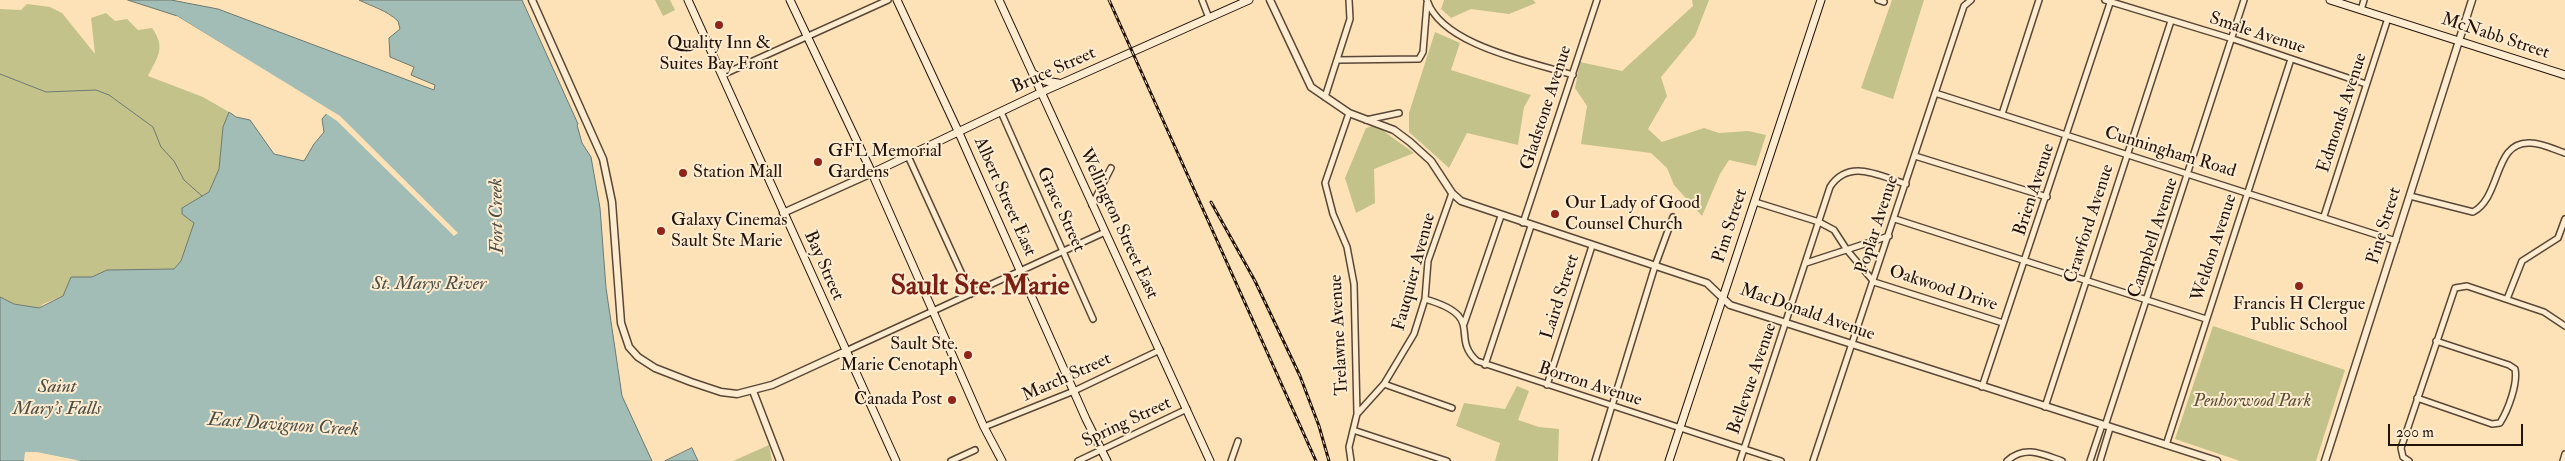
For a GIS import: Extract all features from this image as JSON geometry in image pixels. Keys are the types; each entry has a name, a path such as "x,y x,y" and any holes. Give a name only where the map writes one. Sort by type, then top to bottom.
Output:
{"main road":[{"name":"Bay Street","path":"688,0 896,461"},
{"path":"790,0 872,173 984,427 1002,461"},
{"name":"Albert Street East","path":"897,0 1107,461"},
{"name":"Wellington Street East","path":"1000,0 1092,205 1187,409 1207,460"},
{"name":"Bruce Street","path":"872,173 1061,83 1249,0"},
{"name":"Pim Street","path":"1669,461 1821,0"},
{"name":"McNabb Street","path":"2330,0 2565,75"},
{"path":"1033,74 1045,81 1061,83"}],"street":[{"path":"532,0 603,159 612,202 621,323 629,347 638,357 655,368 708,388 738,394 753,392 1105,232"},
{"path":"722,76 888,0"},
{"path":"1202,0 1209,18"},
{"name":"MacDonald Avenue","path":"1270,0 1311,87 1349,113 1394,130 1410,142 1431,161 1452,193 1461,201 1501,216 1707,283 1730,305 1982,388 2217,461"},
{"path":"1325,97 1350,19 1348,0"},
{"name":"Gladstone Avenue","path":"1523,223 1597,0"},
{"name":"Poplar Avenue","path":"1813,461 1895,219 1964,6 1971,0"},
{"path":"2002,114 2040,0"},
{"path":"2105,0 2111,1"},
{"name":"Campbell Avenue","path":"2106,426 2233,39 2244,0"},
{"path":"2361,10 2364,0"},
{"name":"Pine Street","path":"2325,461 2472,0"},
{"path":"1338,60 1419,59 1423,52 1427,1"},
{"path":"1427,1 1444,26 1458,37 1481,47 1572,75"},
{"name":"Smale Avenue","path":"2111,1 2233,39 2366,84"},
{"name":"Brien Avenue","path":"1982,388 2026,262 2111,1"},
{"name":"Edmonds Avenue","path":"2324,216 2388,18"},
{"name":"Crawford Avenue","path":"2044,407 2171,21"},
{"name":"Weldon Avenue","path":"2166,445 2291,60"},
{"name":"Cunningham Road","path":"1935,93 2324,216 2396,241"},
{"name":"Grace Street","path":"1002,112 1093,319"},
{"name":"Trelawne Avenue","path":"1349,113 1325,182 1330,206 1347,247 1354,284 1358,414"},
{"path":"1365,120 1400,114"},
{"path":"2410,196 2473,212 2485,204 2507,152 2517,146 2532,143 2565,153"},
{"path":"908,156 971,294"},
{"path":"1915,156 2047,197"},
{"path":"1092,205 1111,168"},
{"name":"Bellevue Avenue","path":"1740,461 1830,187 1836,178 1846,172 1858,170 1906,184"},
{"path":"783,213 872,173"},
{"name":"Fauquier Avenue","path":"1351,461 1349,447 1358,414 1384,384 1414,334 1426,298 1428,261 1452,193"},
{"name":"Oakwood Drive","path":"1755,202 1819,222 1834,230 1846,250 1874,282 2004,323"},
{"path":"1464,324 1501,216"},
{"path":"1595,461 1655,266 1673,217"},
{"path":"2507,299 2522,261 2558,238 2565,218"},
{"path":"1895,219 2206,319"},
{"path":"1485,365 1531,226"},
{"path":"1806,263 1889,236"},
{"name":"Laird Street","path":"1547,385 1592,246"},
{"path":"2410,461 2403,457 2401,448 2453,290 2458,286 2467,286 2544,312 2565,326"},
{"path":"1426,298 1453,309 1464,324"},
{"name":"Borron Avenue","path":"1464,324 1470,355 1485,365 1781,461"},
{"path":"2417,398 2492,424 2500,423 2517,377 2516,369 2508,365 2436,341"},
{"name":"March Street","path":"984,427 1074,391 1160,350"},
{"path":"1384,384 1452,408"},
{"path":"753,392 780,461"},
{"name":"Spring Street","path":"1078,461 1187,409"},
{"path":"2090,461 2106,426"},
{"path":"2100,461 2106,426"},
{"path":"1353,430 1447,461"},
{"path":"1231,461 1238,441"},
{"path":"951,461 975,450"},
{"path":"2007,461 2015,454 2024,451 2035,452 2062,461"},
{"path":"2563,461 2565,454"}],"green space":[{"path":"655,0 670,0 675,10 663,16"},
{"path":"1444,0 1533,0 1536,3 1509,14 1471,9 1451,18 1441,9"},
{"path":"1692,0 1709,0 1695,36 1661,77 1667,96 1648,129 1662,142 1704,128 1719,133 1748,131 1766,135 1756,166 1729,160 1720,174 1702,216 1674,185 1667,168 1651,153 1581,144 1587,106 1575,88 1580,62 1622,71 1693,6"},
{"path":"1892,0 1924,0 1893,99 1861,88"},
{"path":"27,4 50,7 62,13 95,54 91,18 106,13 115,21 127,19 138,30 152,28 160,47 148,76 203,97 229,112 223,127 219,169 209,192 182,208 182,214 194,223 181,261 174,269 108,270 92,277 72,277 63,296 43,304 39,308 14,304 0,297 0,9 21,10"},
{"path":"1435,32 1460,43 1451,70 1531,95 1524,107 1518,145 1467,133 1449,168 1409,132 1409,113"},
{"path":"1375,125 1414,153 1374,169 1375,203 1356,213 1345,178 1366,128"},
{"name":"Penhorwood Park","path":"2213,326 2345,370 2316,461 2240,461 2175,439"},
{"path":"1517,386 1529,391 1518,420 1539,427 1559,429 1558,461 1495,461 1500,443 1456,426 1464,403 1505,409"},
{"path":"769,445 772,461 733,461"}],"water":[{"name":"St. Marys River","path":"128,0 171,0 218,9 434,90 435,85 411,75 414,67 390,57 389,38 400,29 398,21 384,11 359,0 522,0 578,124 582,143 591,157 600,208 606,288 622,396 652,461 0,461 0,297 14,304 39,308 63,296 71,277 92,277 107,270 174,269 181,261 194,223 182,214 182,208 209,192 219,169 223,127 229,112 236,117 250,120 274,154 304,161 324,132 322,119 329,111 177,16"},
{"path":"692,448 698,461 665,461"}],"pier":[{"path":"177,16 340,116 458,233 454,236 337,121 325,113 326,111 191,28 176,18"},
{"path":"25,452 37,452 81,461 24,461"}],"waterway":[{"path":"0,74 46,92 96,90 109,95 153,127 161,147 174,161 184,180 202,196"}],"railway":[{"path":"1109,0 1316,461"},
{"path":"1211,202 1255,281 1300,376 1319,426 1329,461"}],"place":[{"name":"Quality Inn & Suites Bay Front","path":"719,25"},
{"name":"GFL Memorial Gardens","path":"818,162"},
{"name":"Station Mall","path":"683,173"},
{"name":"Our Lady of Good Counsel Church","path":"1555,214"},
{"name":"Galaxy Cinemas Sault Ste Marie","path":"661,231"},
{"name":"Francis H Clergue Public School","path":"2299,286"},
{"name":"Sault Ste. Marie Cenotaph","path":"968,355"},
{"name":"Canada Post","path":"952,400"}],"district":[{"name":"Sault Ste. Marie","path":"980,288"}],"water label":[{"name":"Fort Creek","path":"498,216"},
{"name":"Saint Mary's Falls","path":"57,399"},
{"name":"East Davignon Creek","path":"283,426"}]}
